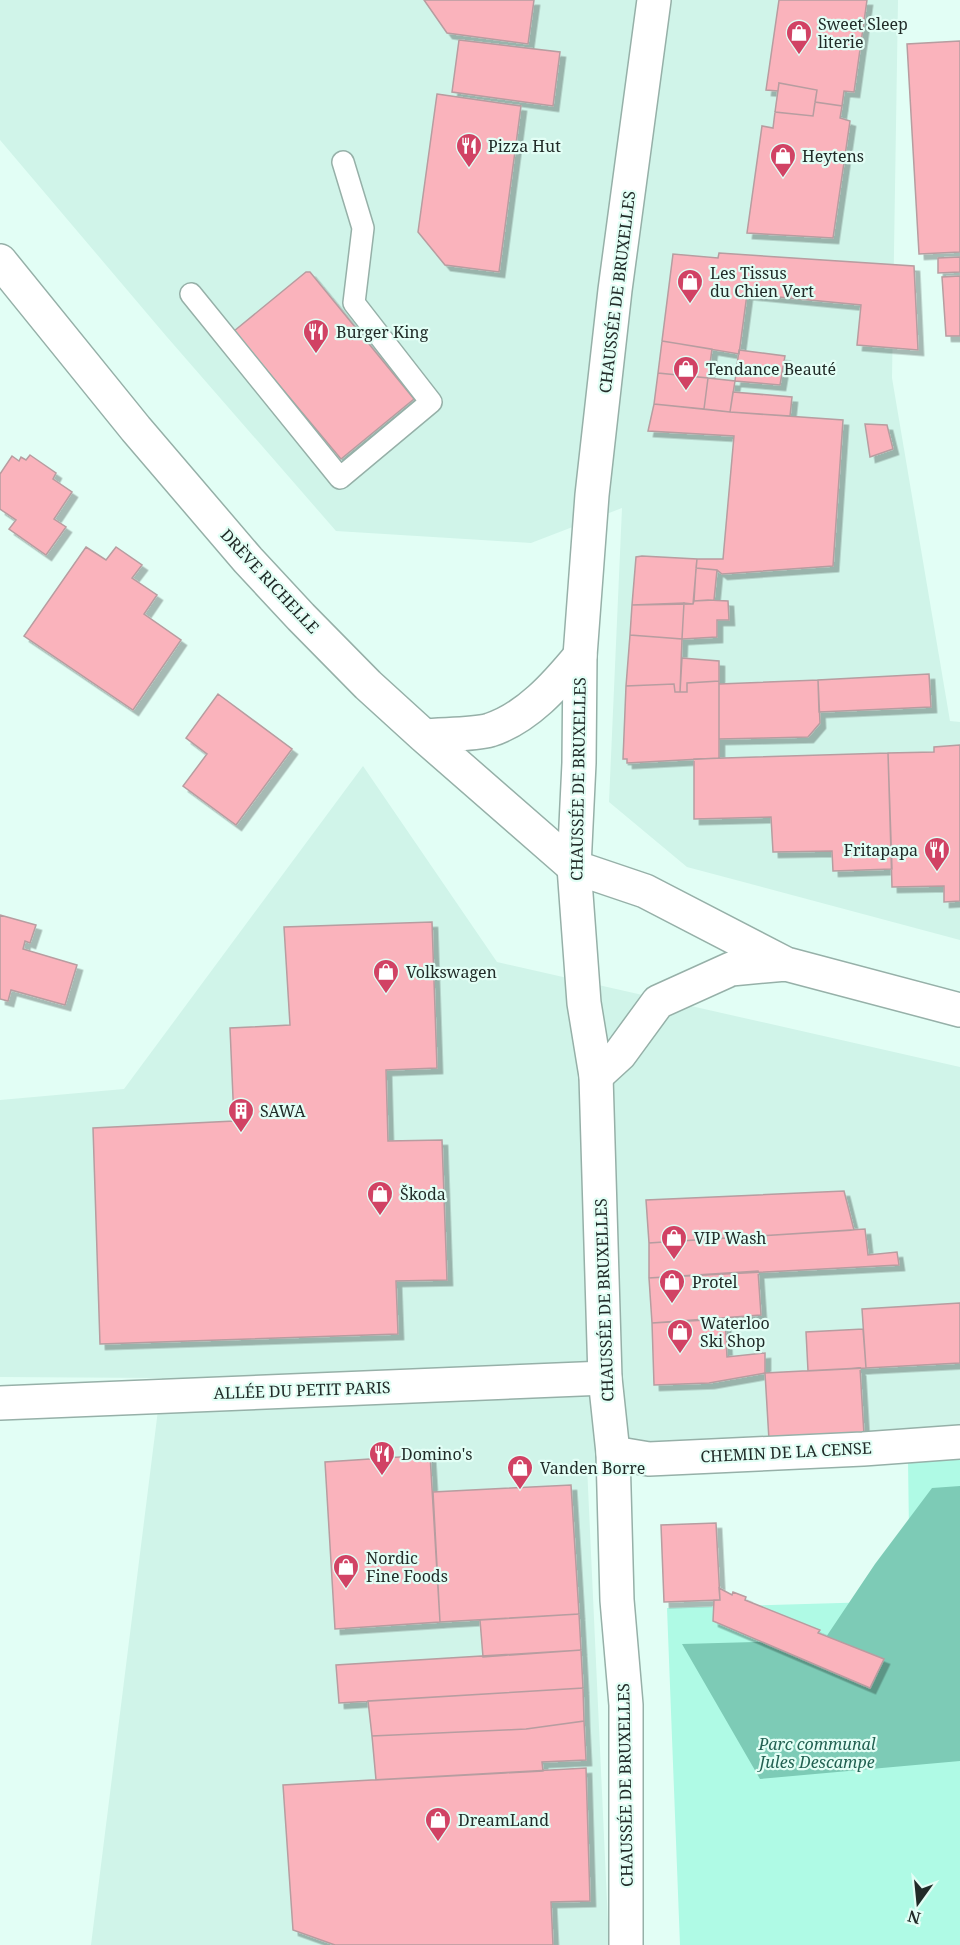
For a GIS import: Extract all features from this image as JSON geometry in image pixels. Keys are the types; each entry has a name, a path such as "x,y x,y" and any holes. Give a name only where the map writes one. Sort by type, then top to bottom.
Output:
{"main road":[{"name":"CHAUSSÉE DE BRUXELLES","path":"626,1945 626,1705 617,1600 613,1453 605,1377 596,1076 584,1003 574,867 579,763 580,656 592,495 615,290 654,0"},
{"name":"DRÈVE RICHELLE","path":"0,261 136,429 248,560 368,685 574,867"},
{"name":"CHAUSSÉE DE BRUXELLES","path":"424,736 489,730 514,718 554,688 580,656"},
{"path":"574,867 645,891 786,964 960,1010"},
{"path":"596,1076 620,1054 658,1002 731,969 786,964"},
{"name":"ALLÉE DU PETIT PARIS","path":"0,1402 605,1377"},
{"name":"CHEMIN DE LA CENSE","path":"613,1453 649,1459 960,1442"}],"lane":[{"path":"191,294 340,478 431,402 354,303 363,228 343,162"}],"shaded area":[{"path":"0,0 898,0 892,378 950,721 960,722 960,940 687,867 609,802 622,508 531,543 336,531 0,140"},
{"path":"363,766 497,962 960,1067 960,1457 587,1466 609,1945 91,1945 162,1378 0,1377 0,1100 124,1089"}],"green space":[{"name":"Parc communal Jules Descampe","path":"960,1456 960,1945 680,1945 667,1608 910,1601 908,1460"},
{"path":"960,1486 960,1761 760,1779 682,1644 824,1640 875,1564 932,1488"}],"building":[{"path":"424,0 534,0 528,44 447,33"},
{"path":"779,0 867,0 854,92 844,91 842,106 815,102 817,90 779,83 778,91 766,90"},
{"path":"459,40 560,52 553,106 452,92"},
{"path":"960,41 960,252 919,254 907,44"},
{"path":"779,83 817,90 813,116 775,112"},
{"name":"Pizza Hut","path":"437,94 521,106 499,272 445,265 418,232"},
{"path":"815,102 842,106 840,118 850,121 833,238 747,233 762,126 773,128 775,112 813,116"},
{"path":"719,253 914,266 918,350 857,345 861,305 747,294 739,354 662,341 673,254 718,258"},
{"path":"960,257 960,272 938,273 938,258"},
{"name":"Burger King","path":"306,272 310,272 414,399 341,459 234,331"},
{"path":"960,276 960,336 946,336 942,277"},
{"path":"662,341 712,349 708,378 658,373"},
{"path":"739,350 785,356 780,385 735,381"},
{"path":"658,373 708,378 704,409 654,404"},
{"path":"708,378 735,381 730,412 704,409"},
{"path":"733,392 792,397 790,416 730,412"},
{"path":"654,404 843,420 833,566 722,574 717,570 696,568 697,559 723,559 734,436 648,431"},
{"path":"865,424 887,425 893,449 870,457"},
{"path":"30,455 56,473 53,479 72,492 54,519 66,527 46,555 9,529 16,520 0,509 0,474 12,456 19,461 21,457 26,460"},
{"path":"86,547 106,560 116,547 142,565 132,578 157,595 144,614 181,640 133,710 24,636"},
{"path":"636,557 697,559 693,604 632,605"},
{"path":"696,568 717,570 714,600 694,601"},
{"path":"694,601 728,601 729,620 717,620 717,637 682,639 684,603 693,604"},
{"path":"684,603 682,639 630,635 632,605"},
{"path":"630,635 682,639 680,692 675,692 674,684 626,686"},
{"path":"682,658 719,661 719,681 687,683 687,692 680,692"},
{"path":"929,674 931,707 819,712 818,680"},
{"path":"818,680 820,723 808,737 719,739 719,684"},
{"path":"719,681 719,758 627,763 627,759 623,759 626,686 674,684 675,692 687,692 687,683"},
{"path":"218,694 292,749 236,825 183,786 207,754 186,738"},
{"path":"960,745 960,901 944,902 944,886 892,887 888,753 934,752 934,747"},
{"path":"888,753 892,869 833,871 832,851 773,852 771,817 694,819 694,759"},
{"path":"0,915 36,925 30,943 25,941 23,949 77,965 65,1005 11,990 8,1001 0,999"},
{"name":"SAWA","path":"432,922 437,1068 386,1070 388,1141 442,1140 447,1280 396,1281 398,1334 100,1344 93,1128 234,1121 230,1028 290,1025 284,927"},
{"path":"844,1191 854,1230 649,1243 646,1200"},
{"path":"865,1229 868,1255 897,1252 899,1265 649,1278 649,1243"},
{"path":"758,1271 761,1315 652,1323 649,1278"},
{"path":"960,1303 960,1363 866,1368 862,1309"},
{"path":"725,1319 727,1357 765,1353 765,1373 709,1383 654,1385 652,1323"},
{"path":"863,1329 866,1368 808,1371 806,1332"},
{"path":"860,1368 864,1435 769,1440 765,1373"},
{"path":"430,1455 440,1622 335,1629 325,1462"},
{"path":"571,1485 579,1614 440,1622 433,1492"},
{"path":"716,1523 720,1600 664,1602 661,1525"},
{"path":"719,1588 732,1595 733,1592 746,1597 745,1600 820,1630 818,1633 884,1659 870,1688 713,1621 714,1600 720,1600"},
{"path":"579,1614 581,1650 483,1657 480,1620"},
{"path":"581,1650 583,1688 339,1703 336,1665"},
{"path":"583,1688 584,1721 526,1729 372,1736 368,1701"},
{"path":"584,1721 586,1760 542,1762 543,1771 376,1780 372,1736 526,1729"},
{"name":"DreamLand","path":"586,1768 590,1901 551,1902 553,1945 335,1945 293,1930 283,1785"}],"place":[{"name":"Sweet Sleep literie","path":"799,56"},
{"name":"Pizza Hut","path":"469,169"},
{"name":"Heytens","path":"783,179"},
{"name":"Les Tissus du Chien Vert","path":"690,305"},
{"name":"Burger King","path":"316,355"},
{"name":"Tendance Beauté","path":"686,392"},
{"name":"Fritapapa","path":"937,873"},
{"name":"Volkswagen","path":"386,995"},
{"name":"SAWA","path":"241,1134"},
{"name":"Škoda","path":"380,1217"},
{"name":"VIP Wash","path":"674,1261"},
{"name":"Protel","path":"672,1305"},
{"name":"Waterloo Ski Shop","path":"680,1355"},
{"name":"Domino's","path":"382,1477"},
{"name":"Vanden Borre","path":"520,1491"},
{"name":"Nordic Fine Foods","path":"346,1590"},
{"name":"DreamLand","path":"438,1843"}]}
